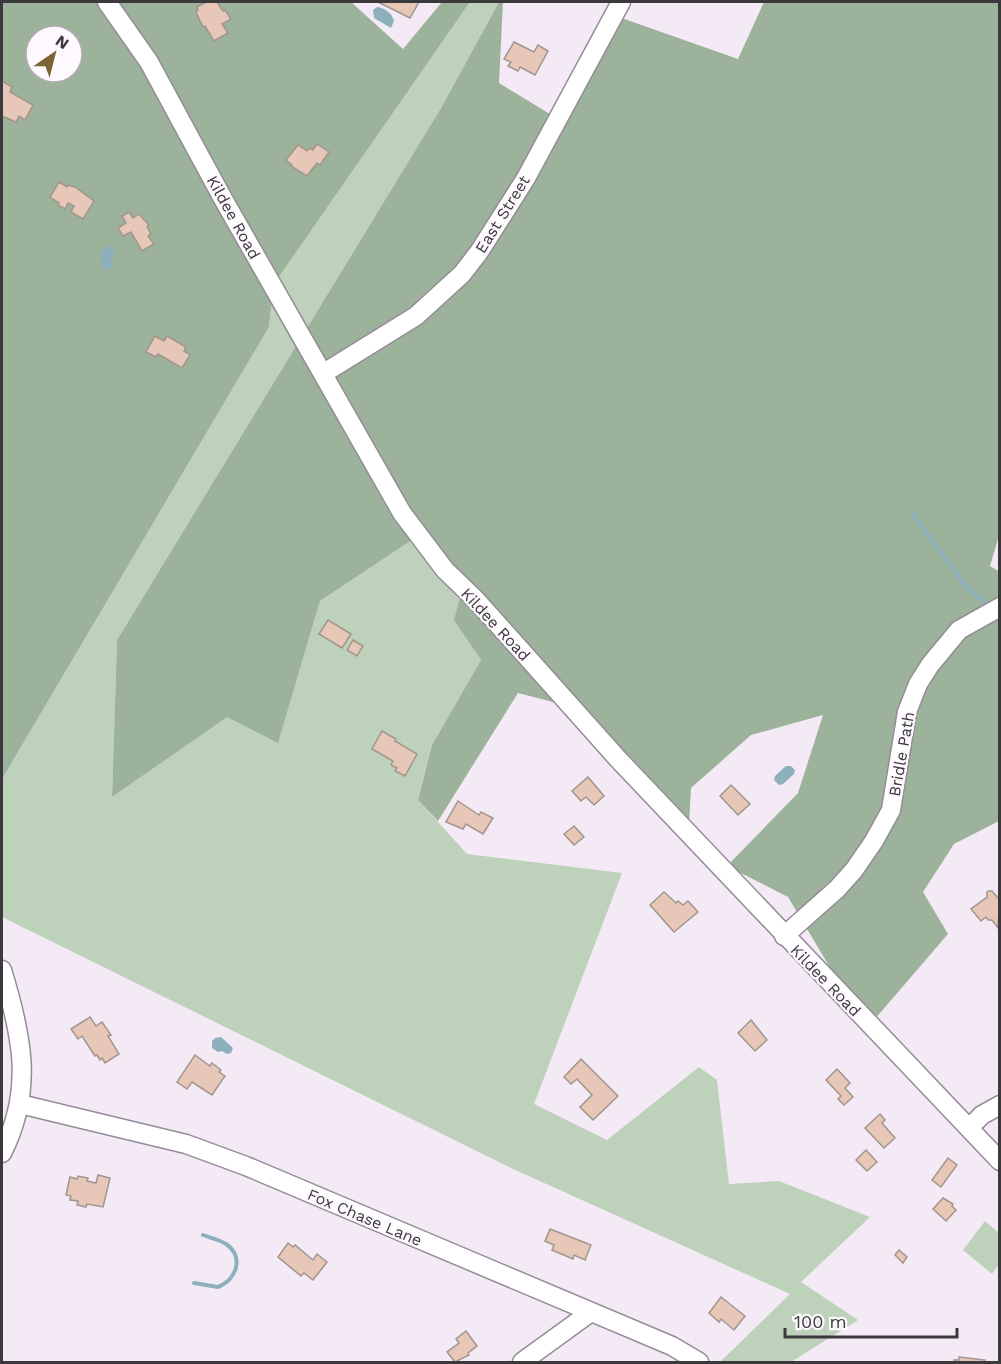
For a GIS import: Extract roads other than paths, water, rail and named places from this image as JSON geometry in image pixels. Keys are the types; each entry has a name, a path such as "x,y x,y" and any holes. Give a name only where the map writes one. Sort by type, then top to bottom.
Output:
{"street":[{"name":"Kildee Road","path":"107,2 149,62 222,197 402,513 445,570 476,600 618,759 999,1161"},
{"name":"East Street","path":"324,373 416,316 445,292 462,274 479,252 526,178 570,99 616,3"},
{"name":"Bridle Path","path":"784,936 837,889 854,870 874,841 891,810 907,712 918,684 930,665 958,630 999,607"},
{"path":"2,970 15,1014 22,1059 20,1104 2,1153"},
{"name":"Fox Chase Lane","path":"20,1104 186,1144 246,1166 672,1346 699,1362"},
{"path":"969,1128 982,1115 999,1105"},
{"path":"522,1362 591,1312"}],"water":[{"path":"377,7 392,16 394,21 391,28 374,18 373,10"},
{"path":"105,247 114,248 115,252 112,257 113,268 103,270 100,254"},
{"path":"786,766 791,766 795,770 794,774 779,785 774,780 775,776"},
{"path":"221,1037 233,1048 231,1053 218,1052 212,1048 212,1041"}],"waterway":[{"path":"912,513 967,588 990,606"},
{"path":"194,1283 218,1287 230,1279 236,1268 237,1261 232,1249 224,1243 203,1235"}]}
